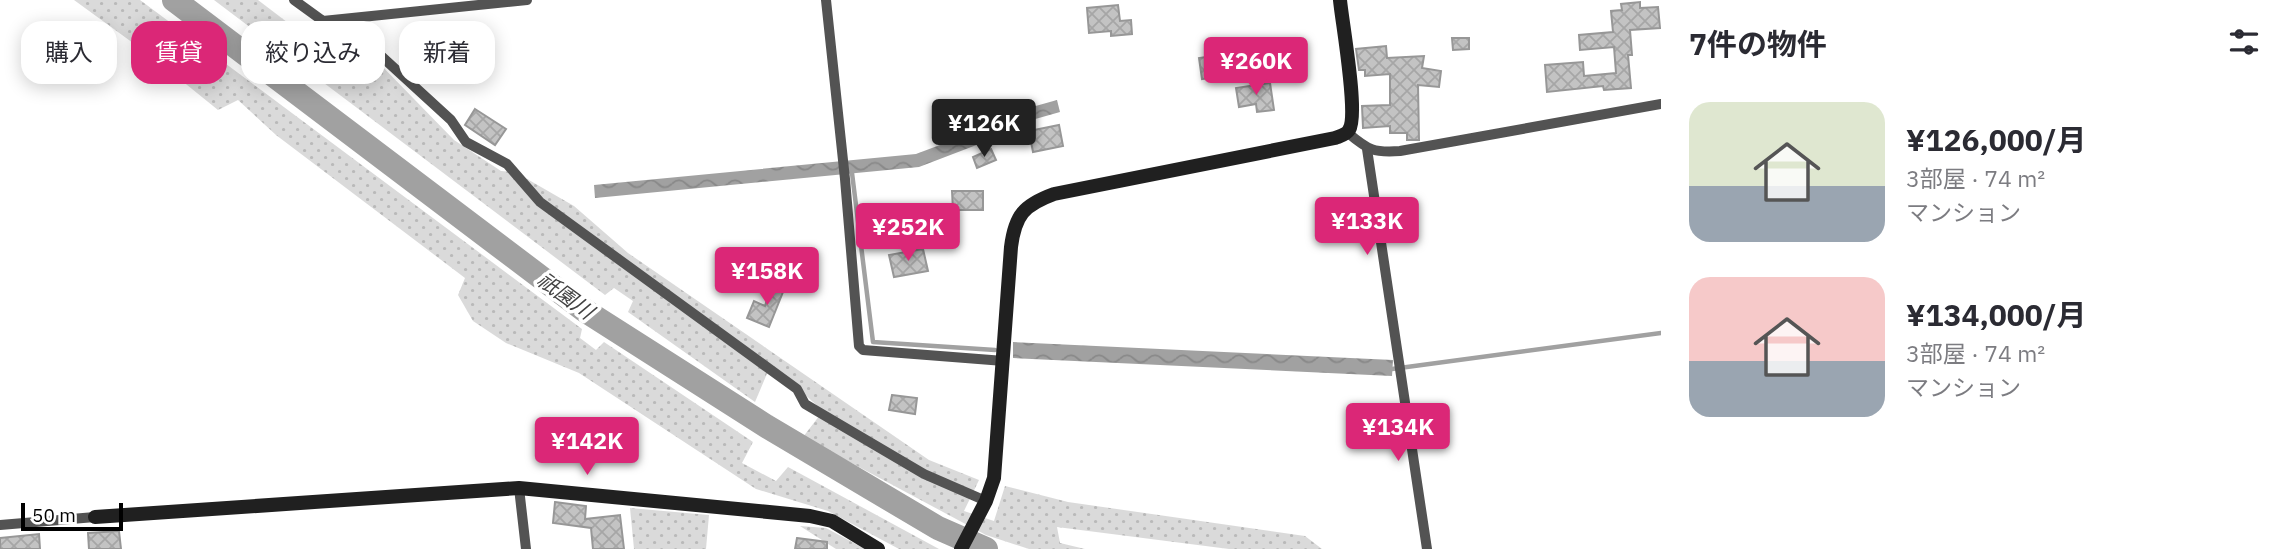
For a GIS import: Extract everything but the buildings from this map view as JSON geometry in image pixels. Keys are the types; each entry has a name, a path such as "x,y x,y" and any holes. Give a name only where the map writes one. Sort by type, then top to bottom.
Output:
{"street":[{"path":"294,0 323,22 527,0"},
{"path":"826,0 859,346 863,350 1003,360"},
{"path":"961,549 986,501 998,458 1013,228 1020,215 1033,202 1054,194 1335,138 1348,133 1353,108 1340,0"},
{"path":"351,19 353,34 360,47 380,55 451,120 466,142 507,164 540,202 797,389 805,404 924,474 986,501"},
{"path":"1348,133 1367,149 1400,151 1661,104"},
{"path":"1367,149 1427,549"},
{"path":"519,488 526,549"},
{"path":"0,525 519,488 810,516 832,521 878,549"}],"shaded area":[{"path":"74,0 140,0 168,21 131,21 131,42 117,31 117,21 103,21"},
{"path":"214,0 258,0 286,21 242,21"},
{"path":"227,65 241,75 241,84 253,84 582,329 580,338 596,350 604,342 753,442 742,463 776,481 788,467 939,549 899,549 828,511 756,489 579,373 506,343 473,321 458,295 465,278 276,135 238,100 218,110 186,84 227,84"},
{"path":"385,69 454,140 501,171 515,172 574,206 628,253 929,460 979,480 964,511 994,521 1005,486 1068,502 1305,536 1322,549 1229,549 1057,527 1060,543 1085,549 1029,549 986,535 803,437 823,411 771,364 755,402 628,312 633,301 614,288 605,295 325,84 385,84"},
{"path":"630,508 709,515 706,549 634,549"},
{"path":"800,526 826,528 865,549 836,549"}],"water":[{"path":"1057,100 1060,112 1007,127 1000,136 919,167 595,198 594,185 916,154 993,125 1000,116"},
{"path":"1013,342 1393,360 1392,376 1013,358"}],"waterway":[{"name":"祇園川","path":"174,0 584,310 766,426 938,528 986,549"},
{"path":"852,173 873,342 995,350"},
{"path":"1392,369 1661,333"}]}
